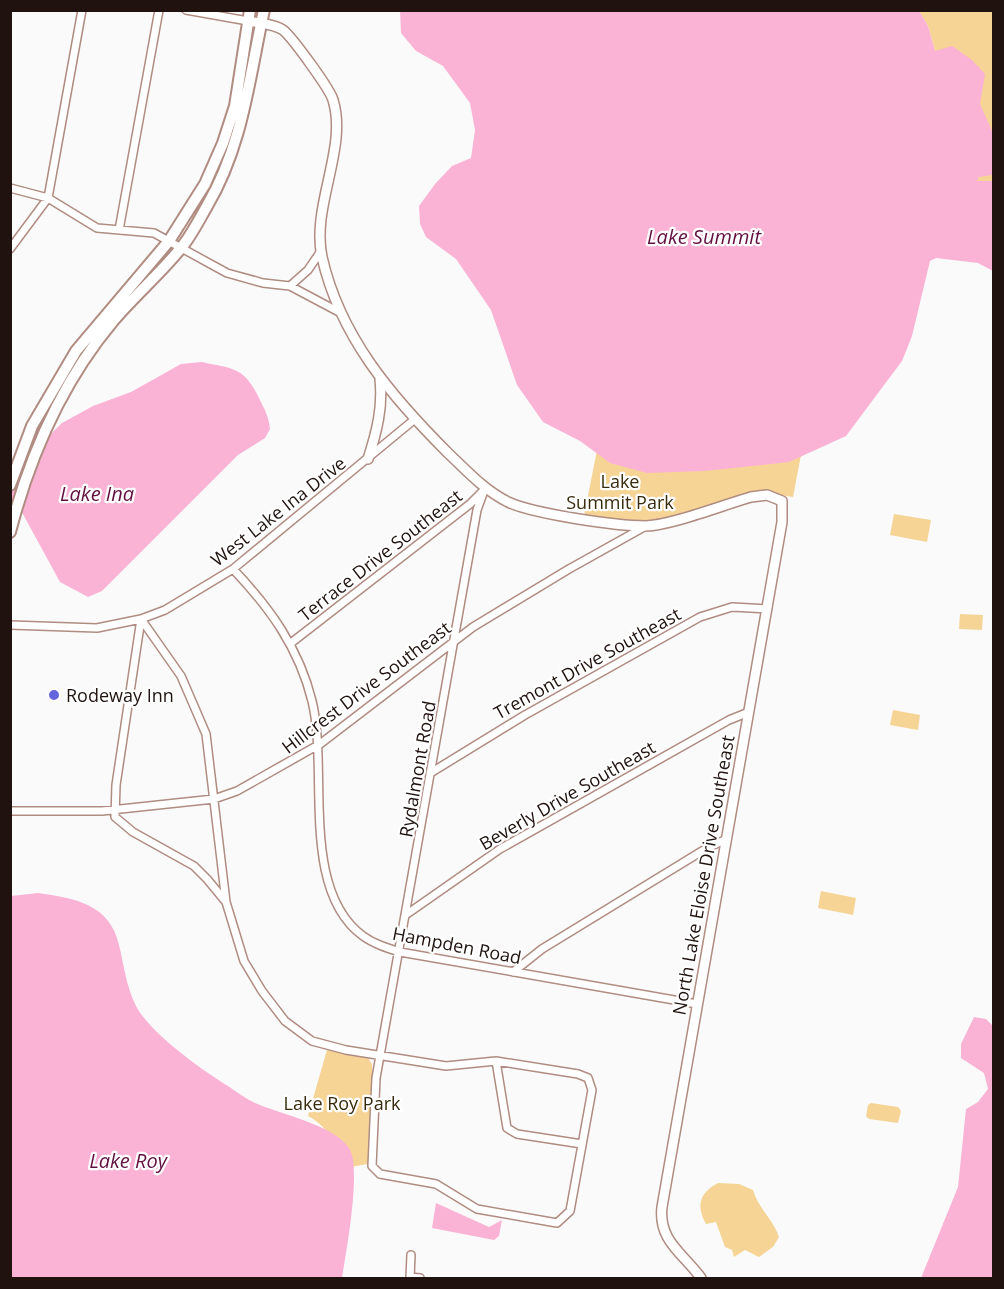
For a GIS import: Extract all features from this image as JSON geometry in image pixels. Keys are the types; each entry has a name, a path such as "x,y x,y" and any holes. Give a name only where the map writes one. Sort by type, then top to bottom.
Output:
{"main road":[{"path":"10,532 33,456 56,405 86,356 113,321 182,248 209,203 234,147 248,99 264,10"},
{"path":"10,485 32,426 45,400 76,351 169,241 200,194 223,143 235,106 249,16"}],"street":[{"path":"10,249 48,198 82,10"},
{"path":"118,230 159,10"},
{"path":"186,10 249,16 261,24 282,28 329,89 334,102 336,130 322,205 321,251 339,312 380,379 416,419 485,488 506,501 530,510 647,526"},
{"path":"10,189 48,198 97,228 148,231 182,248 196,258 234,275 264,283 290,286 339,312"},
{"path":"290,286 308,270 321,251"},
{"path":"368,459 380,418 382,399 380,379"},
{"name":"West Lake Ina Drive","path":"10,624 87,629 141,619 179,602 233,569 416,419"},
{"name":"Rydalmont Road","path":"485,488 477,510 376,1078 372,1166 376,1171 436,1184 482,1211 557,1223 570,1211 582,1144"},
{"name":"Terrace Drive Southeast","path":"291,643 470,504 485,488"},
{"name":"North Lake Eloise Drive Southeast","path":"647,526 751,497 767,495 782,501 782,524 661,1212 664,1233 677,1252 701,1278"},
{"name":"Hillcrest Drive Southeast","path":"10,811 114,809 214,798 253,784 320,744 454,640 568,568 647,526"},
{"name":"Hampden Road","path":"233,569 257,595 291,643 308,686 320,744 320,837 331,885 351,925 370,940 400,952 697,1004"},
{"name":"Tremont Drive Southeast","path":"432,772 525,715 700,617 732,607 767,609"},
{"path":"141,619 182,676 206,734 226,902 244,961 274,1009 285,1022 322,1045 446,1066 496,1061 578,1074 588,1078 592,1090 582,1144 517,1134 507,1128 496,1061"},
{"path":"141,619 114,809 115,817 133,832 194,866 226,902"},
{"name":"Beverly Drive Southeast","path":"406,914 500,849 535,828 729,720 749,712"},
{"path":"513,972 542,950 707,848 727,839"},
{"path":"411,1255 410,1277 420,1278"}],"green space":[{"path":"919,11 993,11 993,258 928,26"},
{"name":"Lake Summit Park","path":"597,450 801,455 793,497 767,493 751,494 660,521 643,523 584,516"},
{"path":"894,514 931,520 927,542 890,535"},
{"path":"960,614 983,615 982,630 959,629"},
{"path":"893,710 920,715 918,730 890,725"},
{"path":"821,891 856,898 853,915 818,908"},
{"name":"Lake Roy Park","path":"327,1050 368,1058 372,1064 372,1121 368,1164 344,1168 327,1132 308,1116"},
{"path":"871,1103 898,1107 901,1111 898,1123 869,1119 866,1116 868,1105"},
{"path":"718,1183 739,1184 753,1190 773,1225 779,1237 773,1247 759,1257 745,1250 734,1257 732,1250 725,1247 716,1222 706,1224 701,1211 701,1200 707,1191"}],"water":[{"name":"Lake Summit","path":"400,11 919,11 928,26 935,51 952,46 972,60 985,74 980,104 993,133 993,175 979,177 977,181 993,181 993,271 978,263 936,258 930,261 912,336 902,361 846,436 789,462 705,471 647,473 610,463 580,441 543,422 517,385 491,310 456,259 426,237 420,224 419,206 452,166 471,158 475,130 470,103 443,66 416,51 401,33"},
{"name":"Lake Ina","path":"202,362 230,368 248,380 269,421 270,429 265,438 238,455 102,591 88,597 60,582 18,505 11,500 10,465 17,467 62,423 93,406 131,392 181,364"},
{"name":"Lake Roy","path":"38,893 77,901 99,912 108,920 119,945 136,1006 164,1039 205,1071 248,1100 332,1133 349,1148 353,1158 354,1191 342,1278 11,1278 11,896"},
{"path":"974,1017 986,1019 992,1025 993,1022 993,1278 921,1278 958,1187 966,1109 978,1102 988,1089 984,1073 961,1058 961,1044"},
{"path":"436,1203 489,1227 502,1220 499,1236 494,1240 432,1228"}],"place":[{"name":"Rodeway Inn","path":"54,695"}]}
